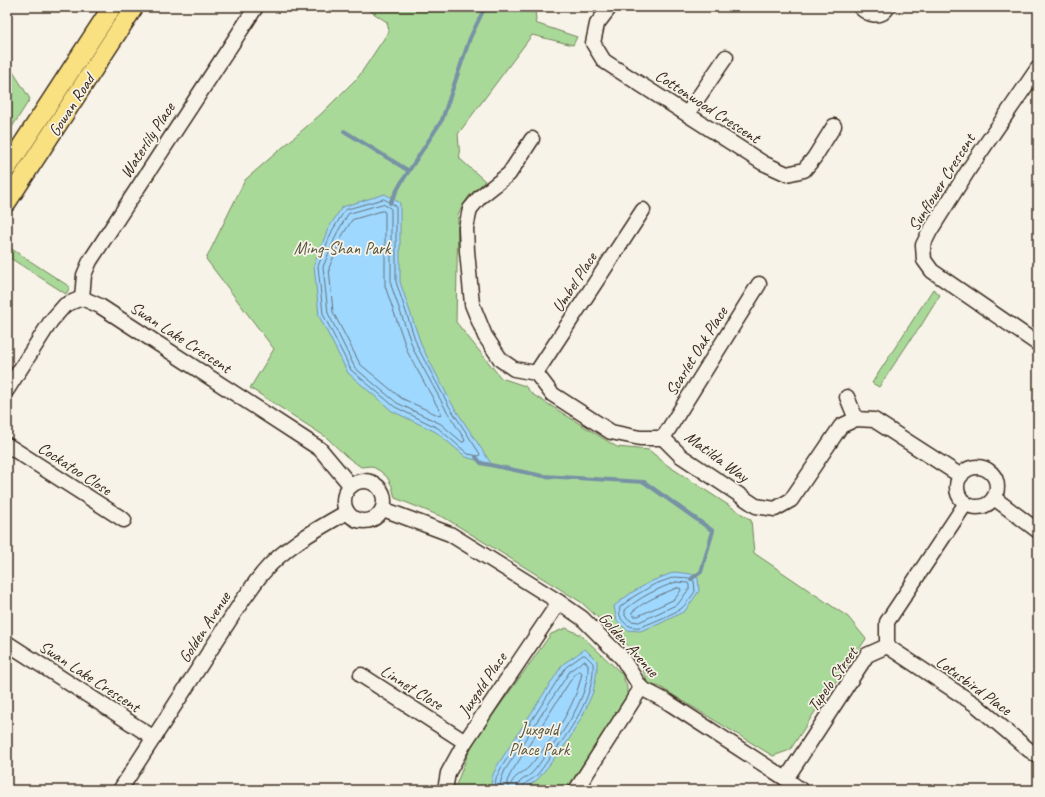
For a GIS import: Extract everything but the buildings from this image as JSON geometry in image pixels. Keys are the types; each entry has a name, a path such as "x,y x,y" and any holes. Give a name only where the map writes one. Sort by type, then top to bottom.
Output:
{"main road":[{"name":"Gowan Road","path":"7,168 112,7"},
{"name":"Gowan Road","path":"7,202 134,7"}],"street":[{"name":"Waterlily Place","path":"82,298 84,275 90,261 256,7"},
{"name":"Cottonwood Crescent","path":"610,7 597,24 593,43 604,61 763,164 787,174 804,170 814,158 834,126"},
{"path":"860,7 865,12 879,15 888,7"},
{"path":"687,114 726,57"},
{"name":"Sunflower Crescent","path":"1037,341 932,271 924,260 923,246 930,230 971,166 1038,68"},
{"path":"532,138 509,174 480,197 470,209 466,228 472,304 485,336 501,360 514,369 536,373"},
{"name":"Umbel Place","path":"536,373 643,210"},
{"name":"Scarlet Oak Place","path":"664,438 760,284"},
{"path":"7,390 51,322 65,305 82,298"},
{"name":"Swan Lake Crescent","path":"82,298 100,306 320,449 351,486"},
{"name":"Matilda Way","path":"536,373 552,394 611,432 640,438 664,438 681,456 756,506 776,509 791,500 841,426 856,418"},
{"path":"847,397 856,418 874,420 961,476"},
{"name":"Cockatoo Close","path":"7,445 124,520"},
{"path":"976,467 988,470 996,480 997,486 994,498 984,506 978,507 966,503 958,494 957,487 961,476 970,468 976,467"},
{"path":"363,481 376,485 383,496 384,502 380,514 369,521 357,520 351,517 344,507 345,495 351,486 357,482 363,481"},
{"path":"994,498 1038,531"},
{"path":"887,646 887,622 966,503"},
{"name":"Golden Avenue","path":"383,508 450,534 559,602 582,618 622,658 641,688 666,701 801,790"},
{"name":"Golden Avenue","path":"120,790 242,601 263,573 285,552 347,512"},
{"name":"Juxgold Place","path":"444,790 448,773 465,742 559,602"},
{"name":"Swan Lake Crescent","path":"7,643 154,738"},
{"name":"Lotusbird Place","path":"887,646 976,705 1038,756"},
{"name":"Tupelo Street","path":"786,779 867,655 887,646"},
{"name":"Linnet Close","path":"361,675 465,742"},
{"path":"576,790 641,688"}],"green space":[{"name":"Ming-Shan Park","path":"364,7 538,7 535,10 535,23 577,37 573,45 532,35 458,134 460,159 485,181 469,196 458,214 456,322 501,378 525,386 532,394 617,447 649,450 667,465 751,520 754,553 848,617 866,639 822,701 790,750 773,756 660,687 648,684 637,654 581,602 445,518 395,498 392,486 387,477 380,471 371,466 361,467 347,457 326,437 250,388 274,349 206,259 245,180 321,114 359,76 389,31 387,22"},
{"path":"7,62 30,99 7,135"},
{"path":"7,246 70,287 66,294 7,256"},
{"path":"933,289 940,295 919,329 879,387 872,383"},
{"name":"Juxgold Place Park","path":"566,628 581,635 622,674 627,687 627,697 566,790 454,790 472,744 551,634"}],"water":[{"path":"385,194 400,203 400,282 422,347 452,404 492,465 466,457 436,432 392,411 348,373 319,316 314,265 328,229 342,207"},
{"path":"675,572 691,574 698,578 699,591 685,611 659,624 640,631 627,630 617,621 614,606 631,593 652,581"},
{"path":"585,649 597,661 597,671 593,692 583,715 568,741 538,779 523,790 491,790 492,777 497,766 563,664"}],"waterway":[{"path":"390,203 401,183 442,120 470,38 485,7"},
{"path":"344,131 409,171"},
{"path":"476,457 481,463 543,476 644,482 713,531 701,572 691,579"}]}
